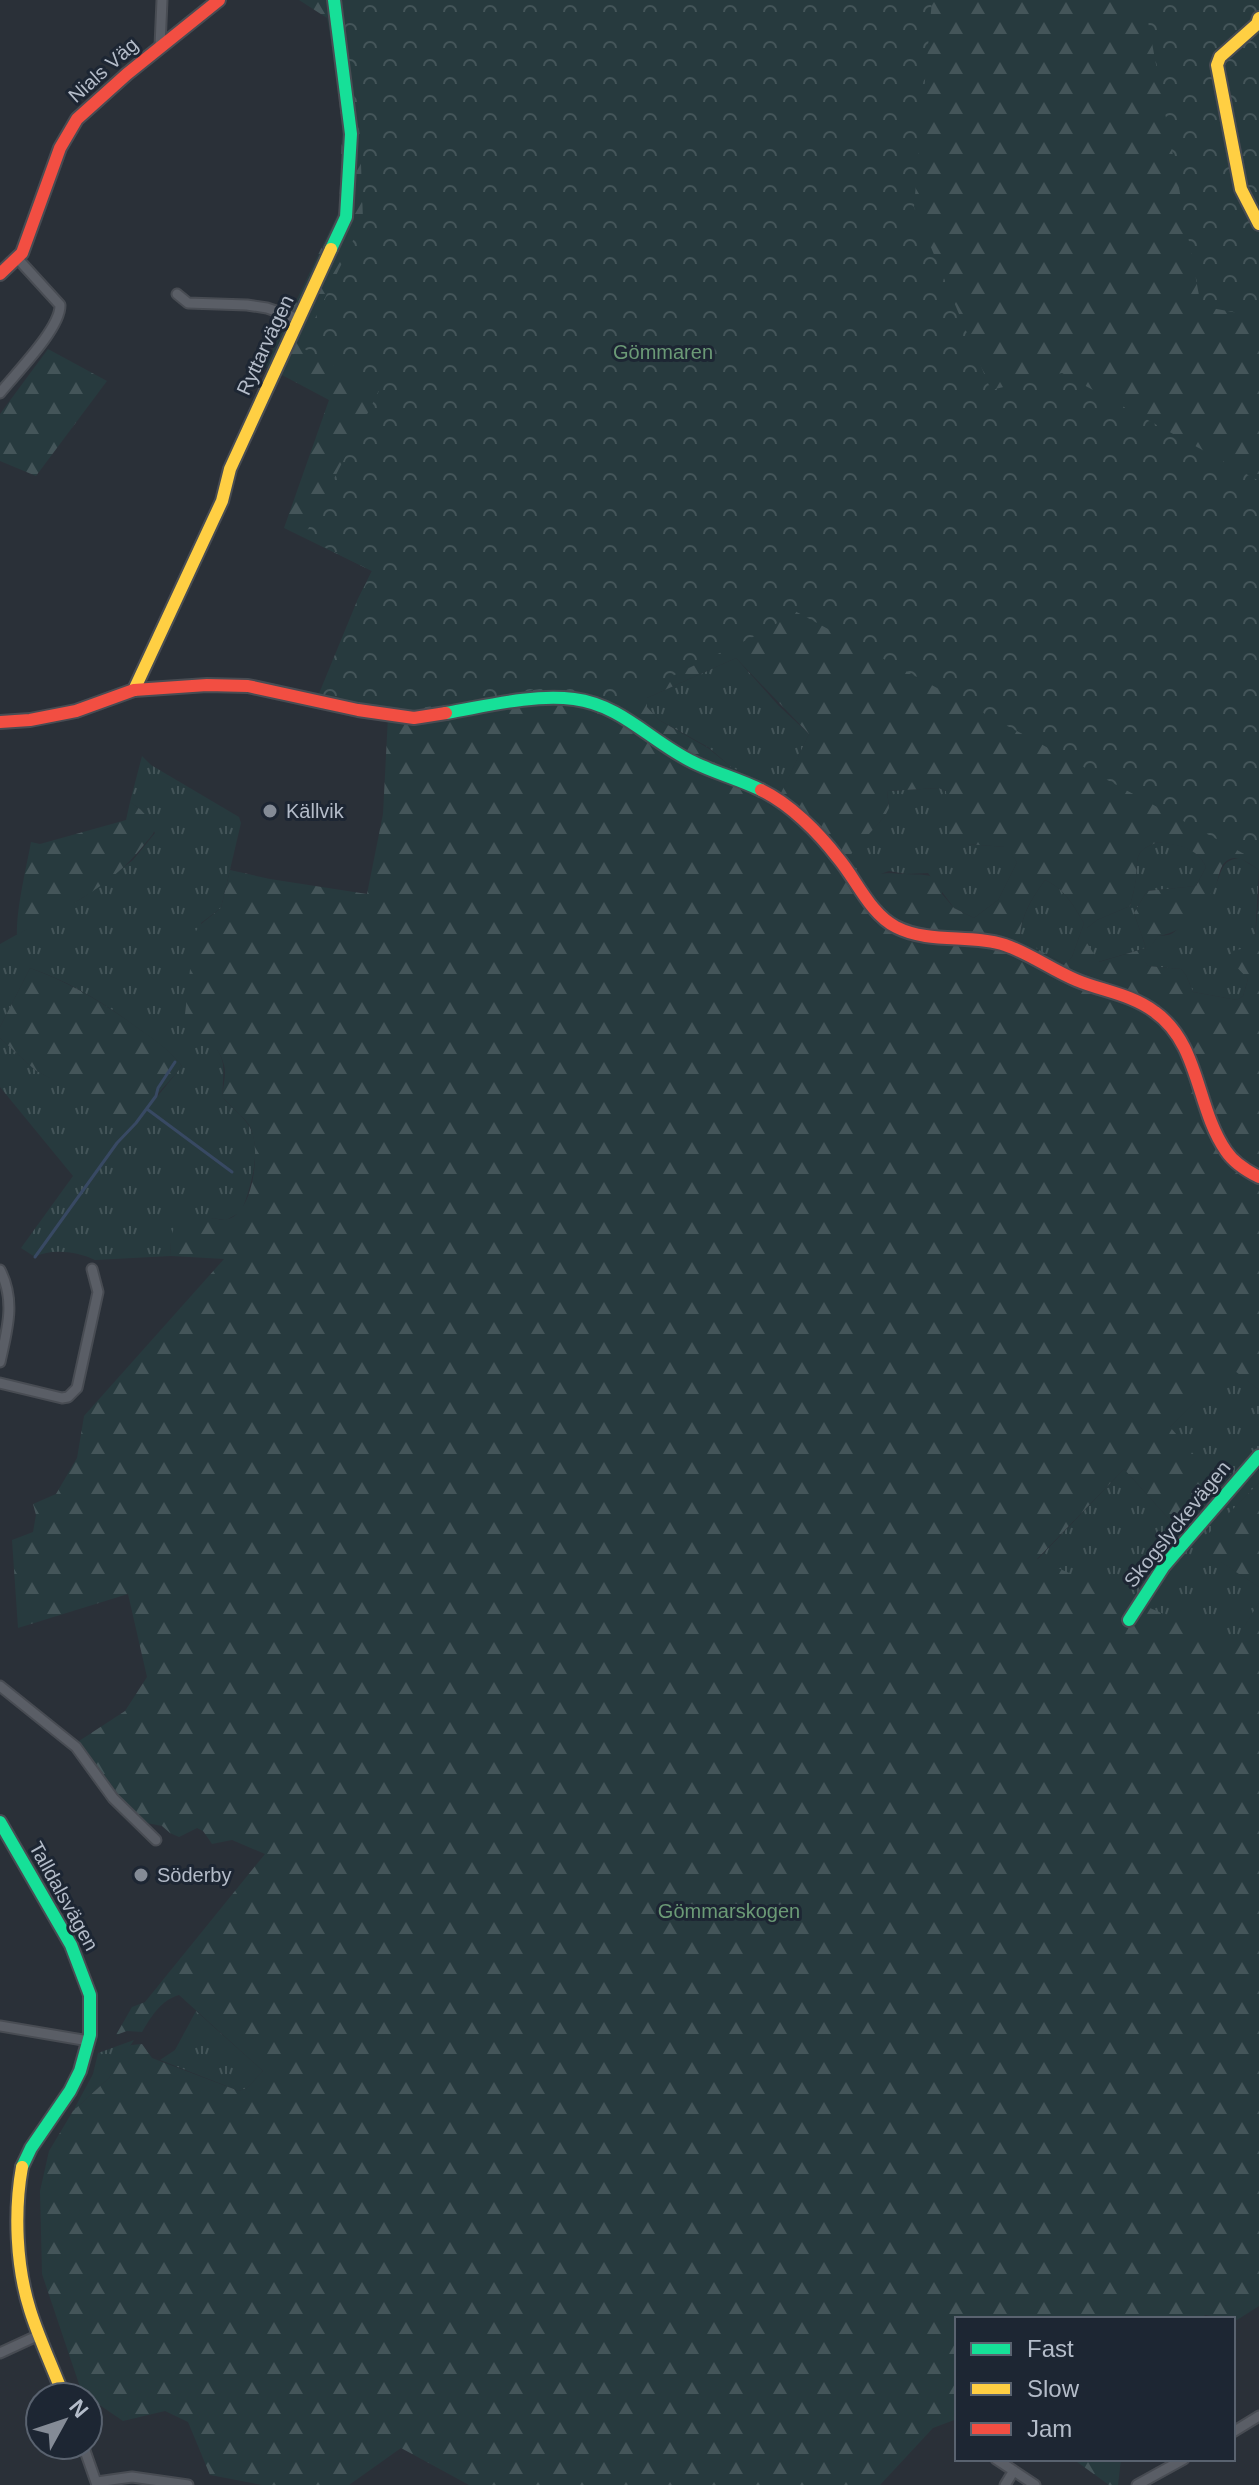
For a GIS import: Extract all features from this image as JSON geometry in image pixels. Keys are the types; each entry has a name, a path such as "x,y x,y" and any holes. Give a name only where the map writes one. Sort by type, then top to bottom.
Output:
{"street":[{"path":"160,46 162,0"},
{"name":"Nials Väg","path":"0,274 18,259 60,148 84,111 219,0"},
{"name":"Ryttarvägen","path":"134,690 222,501 230,469 341,229 348,205 351,134 334,0"},
{"path":"1258,21 1220,57 1217,65 1241,189 1259,224"},
{"path":"0,393 60,313 60,305 18,259"},
{"path":"177,294 188,303 247,305 299,319"},
{"path":"0,722 76,711 134,690 207,685 248,686 358,710 414,718 520,700 574,699 605,707 631,720 694,763 737,778 780,799 838,857 874,908 895,927 915,933 1004,945 1078,981 1113,991 1154,1011 1170,1025 1185,1048 1226,1152 1244,1169 1259,1177"},
{"path":"0,1383 62,1398 73,1394 77,1388 98,1292 92,1269"},
{"path":"0,1270 10,1298 0,1362"},
{"name":"Skogslyckevägen","path":"1129,1620 1164,1566 1259,1456"},
{"path":"0,1686 76,1747 113,1798 156,1840"},
{"name":"Talldalsvägen","path":"0,1822 81,1967 90,1995 89,2041 76,2081 31,2148 20,2178 20,2258 29,2308 58,2381"},
{"path":"0,2026 89,2041"},
{"path":"0,2353 39,2335"},
{"path":"1235,2431 1259,2416"},
{"path":"89,2461 97,2483 132,2477 188,2485"},
{"path":"999,2461 1035,2485"},
{"path":"1137,2485 1180,2461"},
{"path":"1005,2485 1013,2472"}],"green space":[{"name":"Gömmarskogen","path":"299,0 1259,0 1259,870 1238,858 1226,861 1215,887 1198,912 1177,930 1158,936 1143,958 1148,966 1181,969 1193,992 1237,1000 1243,996 1248,979 1230,960 1232,951 1250,947 1255,938 1259,895 1259,1390 1230,1367 1170,1427 1216,1480 1177,1528 1124,1469 1037,1559 1233,1644 1259,1603 1259,2306 1237,2320 1235,2317 1205,2315 955,2317 955,2420 933,2428 880,2485 469,2485 401,2448 349,2485 262,2485 210,2475 188,2422 165,2411 123,2421 104,2408 104,2381 78,2381 42,2274 40,2191 49,2151 73,2111 109,2078 125,2050 131,2045 142,2044 152,2058 239,2091 247,2088 263,2071 179,1995 162,2005 142,2032 127,2031 116,2035 132,2007 145,2002 265,1854 232,1840 212,1844 197,1828 179,1837 162,1826 147,1823 129,1809 79,1741 125,1711 147,1677 128,1594 18,1628 12,1540 33,1532 36,1515 33,1504 56,1494 77,1458 84,1416 224,1259 171,1256 170,1242 174,1227 200,1218 228,1219 244,1205 249,1192 255,1162 253,1135 246,1121 223,1098 225,1073 221,1057 193,1028 185,1014 194,934 221,908 230,870 367,894 383,814 388,716 357,601 372,571 284,528 329,400 265,366 339,211 342,130 327,18","holes":["736,658 809,734 781,793 731,767 708,748 659,720 647,707 647,698","939,788 946,791 950,836 967,844 1005,847 1017,862 998,900 974,918 954,908 942,894 942,881 920,875 887,873 861,881 845,861 885,816 889,808 887,791","1158,842 1192,851 1206,867 1196,886 1147,891 1134,913 1146,948 1099,962 1087,943 1087,928 1097,920 1130,906 1139,855 1145,848","1045,880 1058,888 1084,923 1072,957 1064,964 1020,939 1024,915"]},
{"name":"Gömmaren","path":"340,0 932,0 914,207 991,390 1062,373 1259,481 1259,862 793,610 771,628 621,701 540,689 408,710 357,705 318,696 372,571 304,537 379,391 301,347 363,220 360,136"},
{"path":"1144,0 1259,0 1259,317 1201,306"},
{"path":"48,349 107,381 36,476 0,461 0,414"},
{"path":"736,658 809,734 781,794 731,767 708,747 659,720 647,707 647,698"},
{"path":"142,756 151,765 239,817 241,823 221,908 201,923 207,1039 222,1060 223,1098 246,1122 253,1135 255,1157 251,1181 241,1212 226,1220 211,1218 170,1242 171,1256 95,1260 57,1252 35,1257 21,1248 73,1176 0,1087 0,1038 35,1070 136,1123 182,1066 162,1046 100,1002 30,968 0,1027 0,944 84,897 133,860 155,833 140,809 130,802"},
{"path":"939,788 946,791 967,844 1006,847 1017,862 998,900 974,918 954,908 928,873 889,871 861,881 844,861 885,816 889,807 887,791"},
{"path":"130,802 155,825 154,831 131,860 101,885 17,935 31,842 40,844 126,820"},
{"path":"1158,842 1192,851 1206,867 1196,886 1147,891 1134,913 1146,948 1098,962 1087,943 1087,928 1097,920 1130,906 1139,855"},
{"path":"1240,858 1259,870 1255,938 1240,968 1248,979 1243,996 1237,1000 1193,992 1181,969 1148,966 1142,958 1158,936 1171,934 1194,913 1214,888 1225,864"},
{"path":"1045,880 1063,893 1084,923 1072,957 1065,964 1020,940 1024,916"},
{"path":"30,968 73,987 113,1011 162,1046 182,1066 127,1131 66,1087 35,1070 0,1038 0,1027"},
{"path":"1230,1366 1259,1390 1259,1483 1197,1546 1259,1587 1259,1603 1233,1645 1037,1560 1124,1469 1177,1528 1169,1428"},
{"path":"1259,1483 1259,1587 1196,1546"},
{"path":"196,2011 263,2071 247,2088 239,2091 160,2060 175,2050"},
{"path":"134,2040 109,2078 73,2111 93,2074 98,2053"},
{"path":"1076,2461 1121,2461 1118,2485 1109,2485"}],"waterway":[{"path":"35,1257 117,1143 156,1096 175,1062"},
{"path":"147,1109 232,1172"}],"traffic: fast":[{"path":"331,249 346,217 351,134 334,0"},
{"path":"446,713 542,698 591,703 622,716 693,762 761,790"},
{"path":"1129,1620 1164,1566 1259,1456"},
{"path":"0,1822 71,1945 90,1995 90,2035 80,2071 22,2167"}],"traffic: slow":[{"path":"1259,18 1257,24 1220,57 1217,65 1241,189 1259,224"},
{"path":"134,690 222,501 230,469 331,249"},
{"path":"22,2167 17,2220 25,2293 58,2381"}],"traffic: jam":[{"path":"0,274 22,253 60,148 77,119 219,0"},
{"path":"0,722 76,711 134,690 207,685 248,686 358,710 414,718 446,713"},
{"path":"761,790 793,811 812,829 845,866 878,914 896,927 922,935 1005,945 1076,980 1126,997 1155,1012 1170,1025 1181,1041 1216,1134 1226,1151 1241,1166 1259,1177"}],"place":[{"name":"Källvik","path":"270,811"},
{"name":"Söderby","path":"141,1875"}]}
